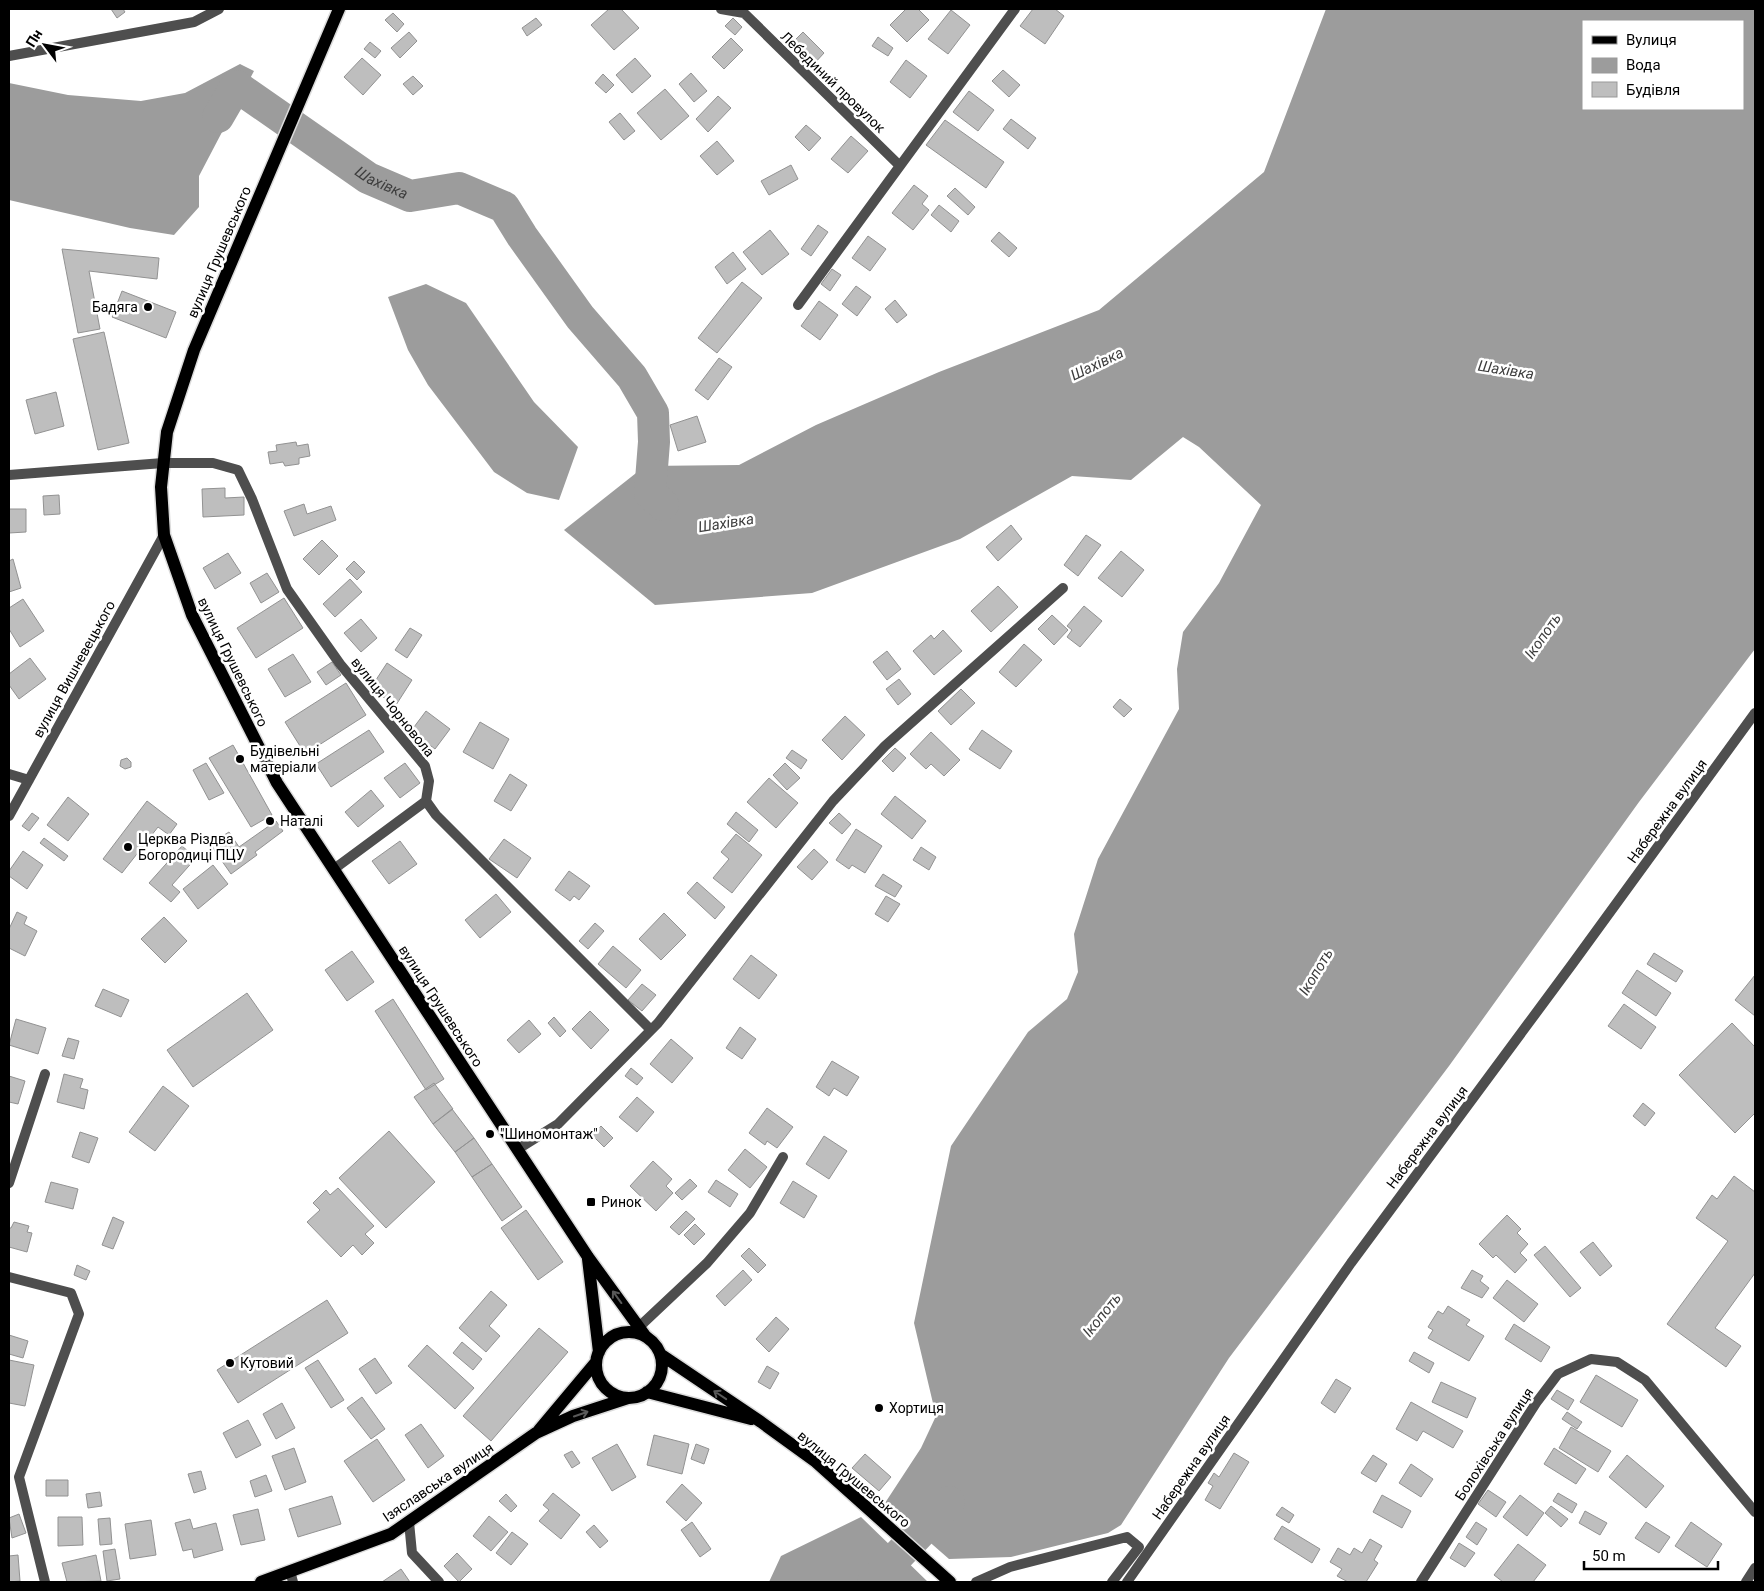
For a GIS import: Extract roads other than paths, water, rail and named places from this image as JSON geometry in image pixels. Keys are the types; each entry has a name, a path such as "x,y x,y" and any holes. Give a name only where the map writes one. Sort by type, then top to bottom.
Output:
{"main road":[{"name":"вулиця Грушевського","path":"340,9 194,350 167,432 160,487 164,535 192,615 277,783 588,1257 642,1332 655,1344 660,1354 761,1422 816,1462 950,1582"},
{"path":"588,1257 598,1357 597,1373 608,1390 628,1398 648,1392 761,1422"},
{"path":"536,1433 598,1357 605,1342 625,1332 642,1332"},
{"path":"648,1392 660,1375 662,1365 660,1354"},
{"name":"Ізяславська вулиця","path":"261,1582 292,1577 390,1534 536,1433 573,1416 628,1398"}],"street":[{"path":"9,56 194,22 219,9"},
{"name":"Лебединий провулок","path":"721,9 744,13 899,165"},
{"path":"798,305 899,165 1016,9"},
{"path":"9,475 163,463"},
{"name":"вулиця Чорновола","path":"163,463 213,463 238,470 252,499 288,589 340,664 425,766 428,781 426,801"},
{"name":"вулиця Вишневецького","path":"9,816 164,535"},
{"path":"518,1149 558,1124 651,1030 833,801 899,733 1063,588"},
{"name":"Набережна вулиця","path":"1126,1582 1351,1263 1568,971 1755,713"},
{"path":"9,774 29,780"},
{"path":"334,869 426,801 436,815 651,1030"},
{"path":"9,1183 45,1074"},
{"path":"642,1332 707,1263 750,1213 783,1157"},
{"path":"9,1277 71,1293 79,1314 19,1477 45,1582"},
{"name":"Болохівська вулиця","path":"1421,1582 1536,1403 1558,1374 1591,1359 1617,1362 1645,1380 1755,1512"},
{"path":"409,1522 412,1553 439,1582"},
{"path":"976,1582 1010,1567 1127,1538 1139,1547 1112,1582"},
{"path":"1746,1582 1755,1568"}],"water":[{"path":"1326,9 1755,9 1755,649 1639,802 1449,1066 1229,1358 1121,1525 1108,1533 1011,1557 949,1559 885,1503 921,1448 936,1416 914,1323 951,1146 1028,1032 1067,999 1078,972 1074,934 1098,859 1179,709 1177,669 1183,632 1219,583 1261,505 1199,447 1183,437 1131,480 1072,476 960,539 812,593 655,605 564,530 645,466 739,465 816,425 939,372 1099,310 1264,172"},
{"path":"240,64 254,71 199,176 199,207 174,235 130,228 9,200 9,83 68,95 141,101 185,93"},
{"path":"426,284 466,303 534,402 578,447 559,500 527,493 494,472 428,385 408,350 388,297"},
{"path":"861,1517 928,1582 769,1582 781,1556"}],"waterway":[{"name":"Шахівка","path":"218,117 236,86 368,178 410,196 459,188 504,207 522,236 580,317 632,377 653,413 654,442 650,493 663,505"},
{"name":"Ікопоть","path":"873,1582 949,1502"}],"place":[{"name":"Бадяга","path":"148,307"},
{"name":"Будівельні матеріали","path":"240,759"},
{"name":"Наталі","path":"270,821"},
{"name":"Церква Різдва Богородиці ПЦУ","path":"128,847"},
{"name":"\"Шиномонтаж\"","path":"490,1134"},
{"name":"Ринок","path":"591,1202"},
{"name":"Кутовий","path":"230,1363"},
{"name":"Хортиця","path":"879,1408"}]}
